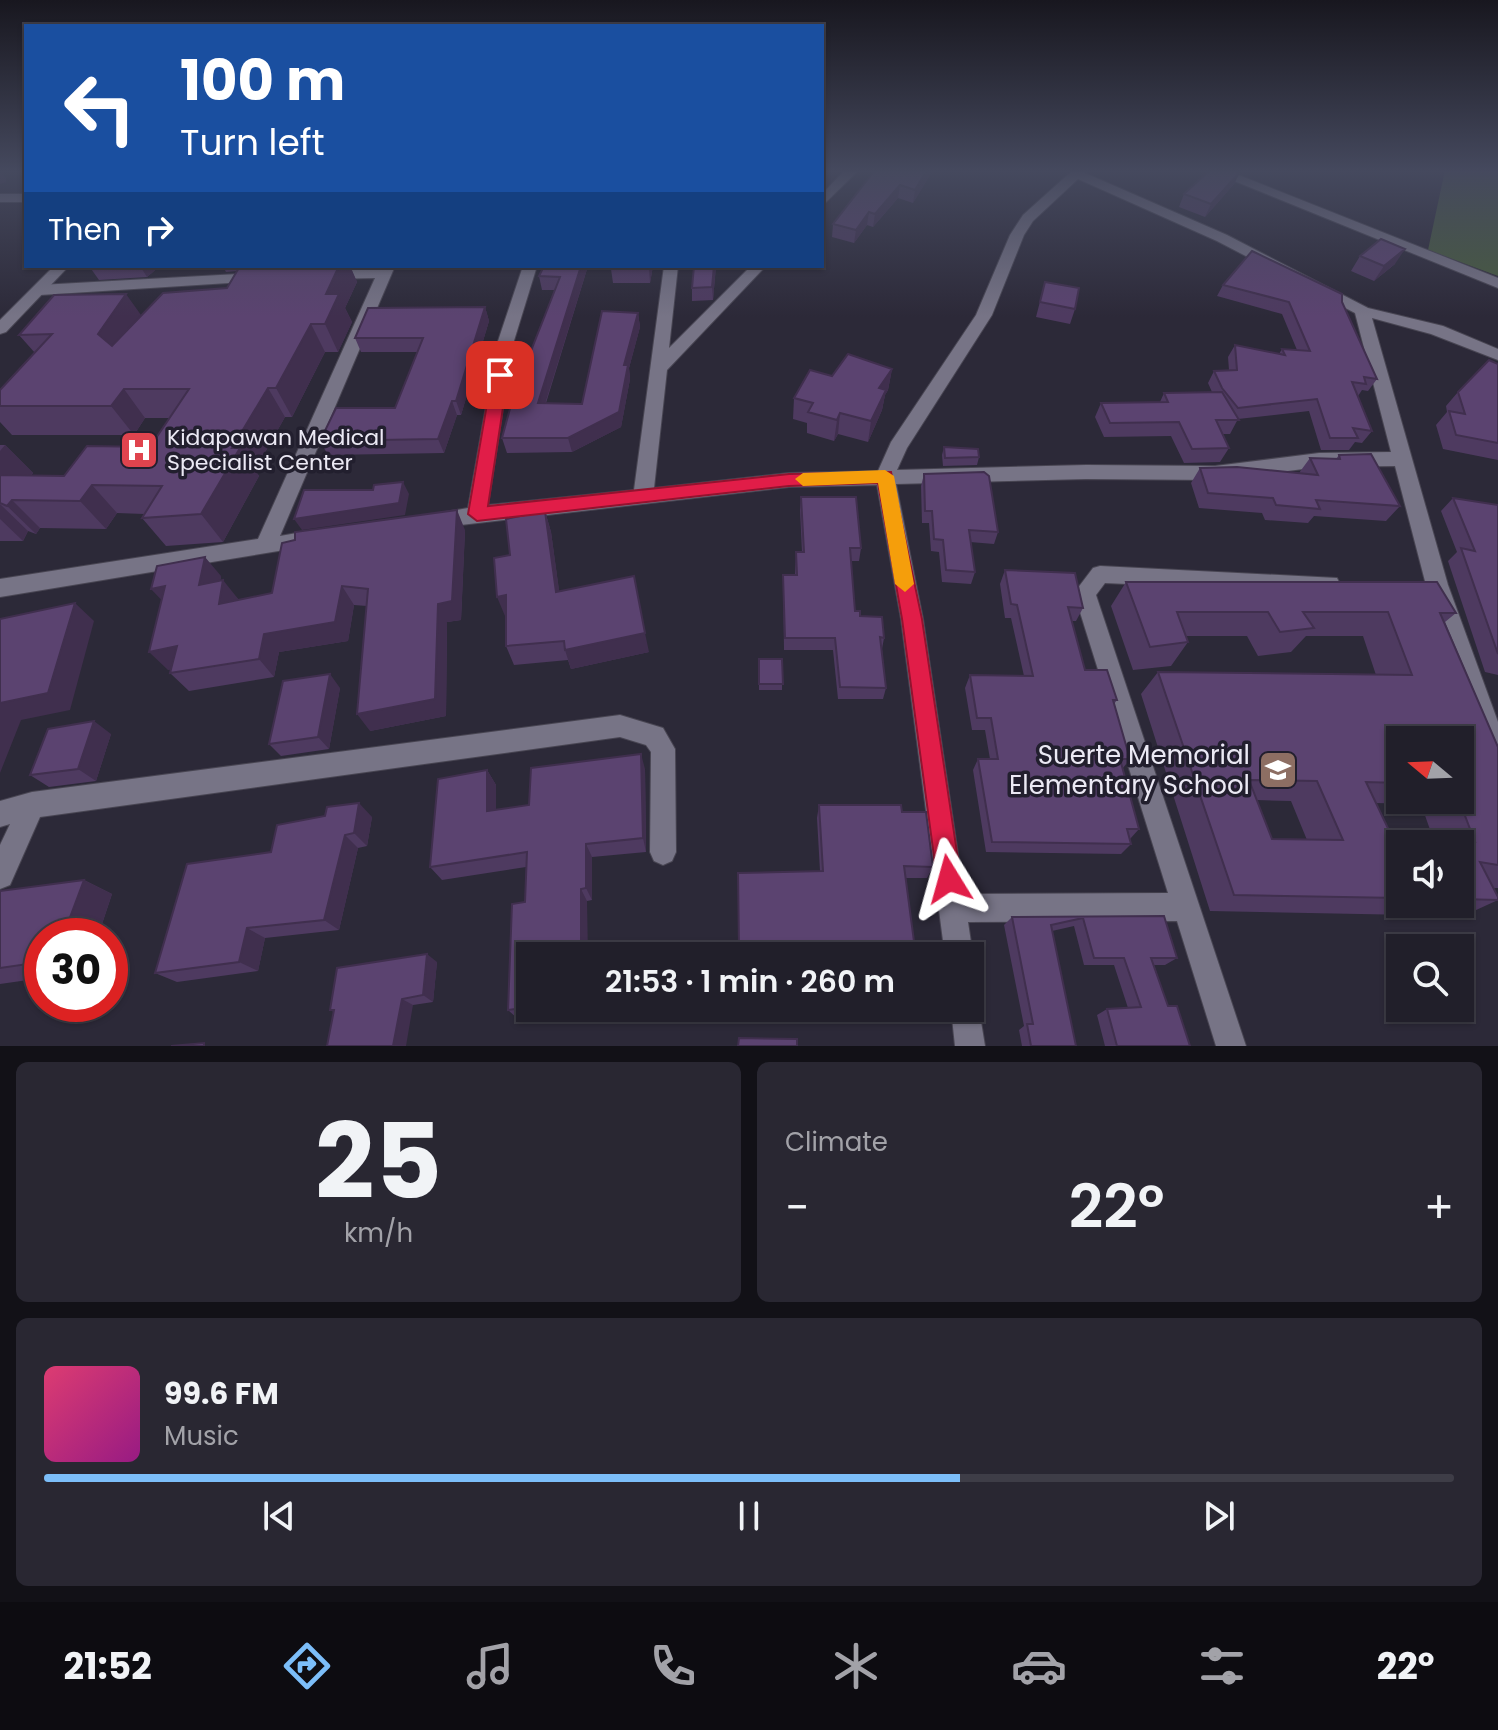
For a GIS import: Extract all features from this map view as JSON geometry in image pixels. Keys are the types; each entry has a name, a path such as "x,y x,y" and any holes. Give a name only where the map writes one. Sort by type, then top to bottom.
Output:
{"street":[{"path":"957,942 912,619 885,476 898,447 984,315 1017,235 1027,219"},
{"path":"1186,219 1288,268 1362,311 1437,330 1498,355"},
{"path":"1336,219 1498,283"},
{"path":"0,329 60,268"},
{"path":"213,280 222,268"},
{"path":"477,514 505,344 529,268"},
{"path":"643,495 671,268"},
{"path":"660,367 757,268"},
{"path":"265,546 386,269 309,276"},
{"path":"40,290 279,277"},
{"path":"1362,311 1437,585 1498,756"},
{"path":"417,523 789,480 885,476 1215,473 1319,460 1404,459"},
{"path":"0,588 326,537"},
{"path":"1231,1046 1085,593 1100,574 1347,584"},
{"path":"1407,585 1437,585"},
{"path":"0,814 32,805 620,726 654,736 663,749 666,804 663,852"},
{"path":"0,875 32,805"},
{"path":"953,908 1187,907"},
{"path":"967,1022 970,1046"}],"green space":[{"path":"1435,219 1498,219 1498,276 1428,250"}],"building":[{"path":"837,219 864,219 856,230 833,224"},
{"path":"1381,239 1405,249 1384,266 1360,256"},
{"path":"1252,251 1342,294 1342,302 1377,379 1364,377 1366,384 1352,382 1372,431 1353,428 1358,438 1330,438 1317,399 1238,408 1222,388 1214,371 1237,370 1235,345 1285,355 1282,349 1310,351 1289,302 1223,285"},
{"path":"239,268 338,268 326,294 339,294 325,324 311,324 276,388 268,388 232,448 240,448 201,514 142,518 162,486 92,485 80,501 12,500 7,506 0,503 0,475 64,476 87,446 150,447 189,389 124,389 111,406 0,406 0,390 52,334 19,335 54,295 126,294 98,334 112,346 163,293 227,288"},
{"path":"543,268 580,268 538,403 582,404 602,311 638,313 624,365 628,365 619,412 568,438 502,438 514,394 502,394 509,366 525,366 560,277 539,276"},
{"path":"694,268 714,268 712,287 692,288"},
{"path":"1045,282 1079,288 1075,309 1040,302"},
{"path":"485,307 456,401 452,401 438,439 320,441 336,408 395,408 423,338 355,338 368,308"},
{"path":"848,354 892,369 879,388 886,390 871,421 840,413 837,420 808,412 813,403 794,398 810,370 832,376"},
{"path":"1489,360 1498,364 1498,443 1456,435 1449,411 1465,414 1458,392"},
{"path":"1222,392 1239,420 1216,420 1229,448 1192,449 1179,422 1110,423 1101,403 1168,402 1164,393"},
{"path":"944,447 978,449 979,457 945,458"},
{"path":"1371,454 1400,506 1316,500 1320,509 1276,505 1273,498 1208,493 1200,468 1237,467 1318,475 1310,458 1340,459 1339,455"},
{"path":"984,472 989,476 998,532 969,530 975,572 946,570 943,540 934,539 932,511 925,511 924,474"},
{"path":"403,482 399,503 294,519 304,490 373,490 374,485"},
{"path":"801,497 856,497 861,548 850,548 855,611 860,611 860,616 882,617 884,638 880,637 886,688 840,687 835,638 785,638 783,575 797,575 796,552 804,552"},
{"path":"1453,498 1498,505 1498,654 1461,548 1475,551"},
{"path":"457,510 452,601 438,604 435,699 357,714 368,589 342,586 335,622 264,634 259,659 170,673 177,646 149,652 165,586 151,589 157,566 205,557 199,585 223,580 219,604 272,593 282,543 295,540 295,532"},
{"path":"545,511 556,592 634,576 645,633 565,650 564,641 506,646 506,595 497,597 494,558 510,555 506,519"},
{"path":"1005,570 1075,573 1083,608 1068,607 1085,670 1107,670 1130,759 1120,759 1139,829 1127,829 1131,844 992,842 978,759 998,759 991,718 977,718 970,675 1033,676 1017,605 1011,604"},
{"path":"1126,582 1437,582 1456,613 1440,613 1498,747 1498,865 1480,862 1498,900 1474,899 1474,830 1470,830 1464,814 1474,814 1474,726 1386,726 1386,783 1366,782 1389,830 1386,830 1386,898 1234,895 1158,672 1412,675 1388,612 1303,612 1314,628 1280,632 1268,612 1177,612 1188,642 1150,647","holes":["1249,780 1317,781 1343,840 1272,839"]},
{"path":"75,603 48,693 0,703 0,619"},
{"path":"759,659 782,659 783,684 759,684"},
{"path":"330,674 318,737 269,744 283,681"},
{"path":"94,721 78,769 30,775 48,729"},
{"path":"641,754 643,838 586,844 586,888 581,889 581,942 516,942 516,1009 508,1010 512,904 525,902 527,852 430,867 438,779 487,770 487,811 529,805 531,768"},
{"path":"359,803 354,833 345,835 324,920 247,928 239,962 155,973 187,864 271,852 277,825 325,816 327,807"},
{"path":"819,805 901,805 902,812 926,812 933,867 904,866 914,942 739,942 738,873 823,871"},
{"path":"84,880 70,918 24,918 24,965 0,968 0,891"},
{"path":"1164,916 1177,958 1151,958 1168,1006 1177,1006 1190,1046 1117,1046 1107,1009 1141,1007 1124,958 1094,958 1083,918 1051,925 1076,1046 1031,1046 1027,1024 1033,1024 1012,917"},
{"path":"427,954 423,995 402,999 393,1046 327,1046 337,968"},
{"path":"739,1038 797,1039 797,1046 738,1046"},
{"path":"204,1043 204,1046 171,1046"}],"slow traffic":[{"path":"803,479 885,476 905,584"}],"place":[{"name":"Kidapawan Medical Specialist Center","path":"139,450"},
{"name":"Suerte Memorial Elementary School","path":"1278,770"}],"route":[{"path":"500,375 477,514 789,480 885,476 912,619 949,879"}]}
